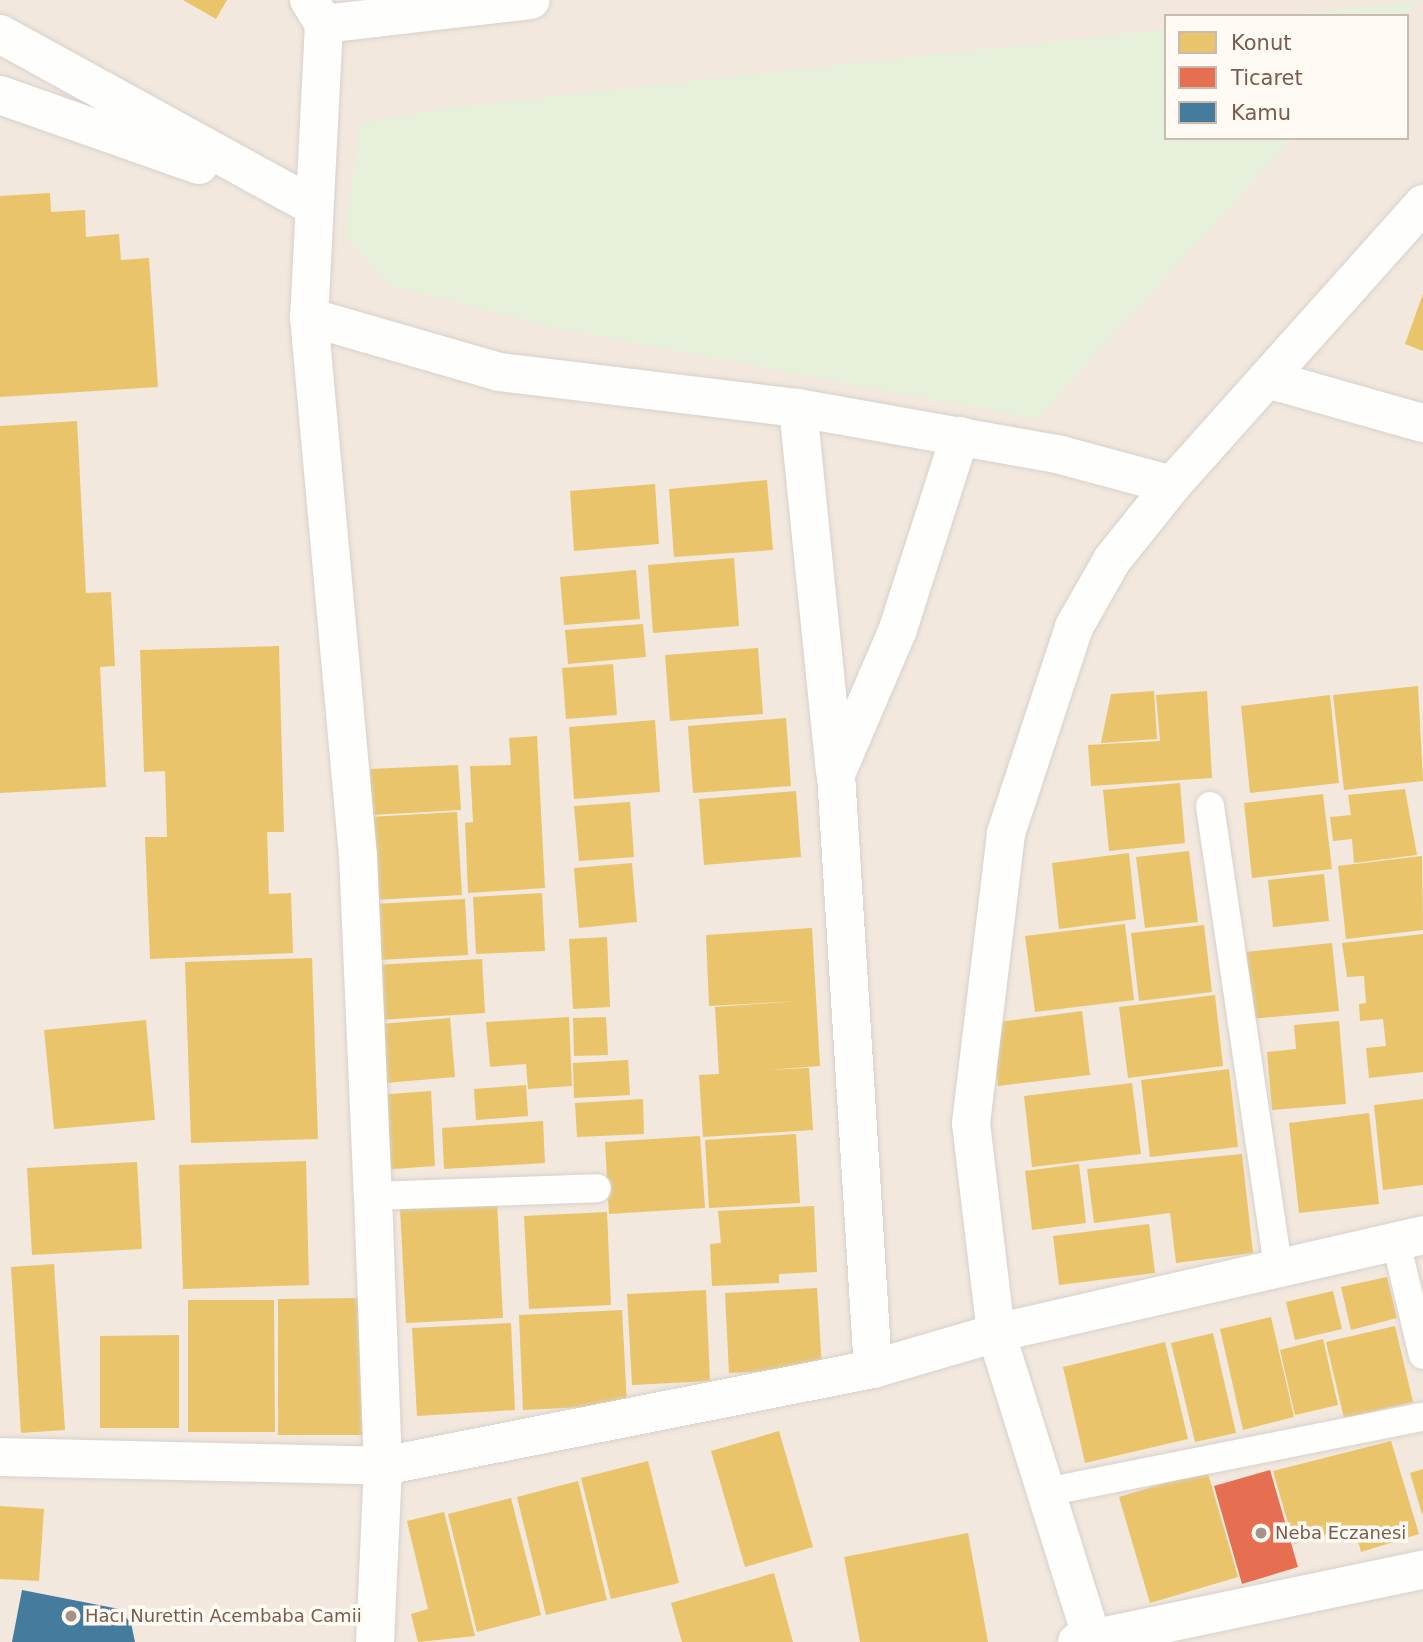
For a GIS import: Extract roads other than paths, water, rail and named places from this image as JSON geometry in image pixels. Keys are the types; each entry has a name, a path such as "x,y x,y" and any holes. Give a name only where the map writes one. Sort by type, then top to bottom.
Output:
{"street":[{"path":"374,1642 383,1466 373,1196 358,856 309,317 313,206 335,11 531,0"},
{"path":"0,34 313,206"},
{"path":"0,95 313,206"},
{"path":"1423,204 1172,485 1112,560 1074,627 1006,833 971,1123 996,1333 1046,1492 1088,1641 1162,1634 1423,1570"},
{"path":"309,317 499,372 798,408 1061,455 1172,485"},
{"path":"1267,379 1423,423"},
{"path":"798,408 836,774 873,1369"},
{"path":"836,774 897,632 960,436"},
{"path":"0,1457 383,1466 873,1369 996,1333 1409,1238"}],"lane":[{"path":"1210,806 1278,1269"},
{"path":"373,1196 597,1188"},
{"path":"1409,1238 1423,1355"},
{"path":"1046,1492 1423,1417"}],"place":[{"name":"Neba Eczanesi","path":"1261,1533"},
{"name":"Hacı Nurettin Acembaba Camii","path":"71,1616"}]}
